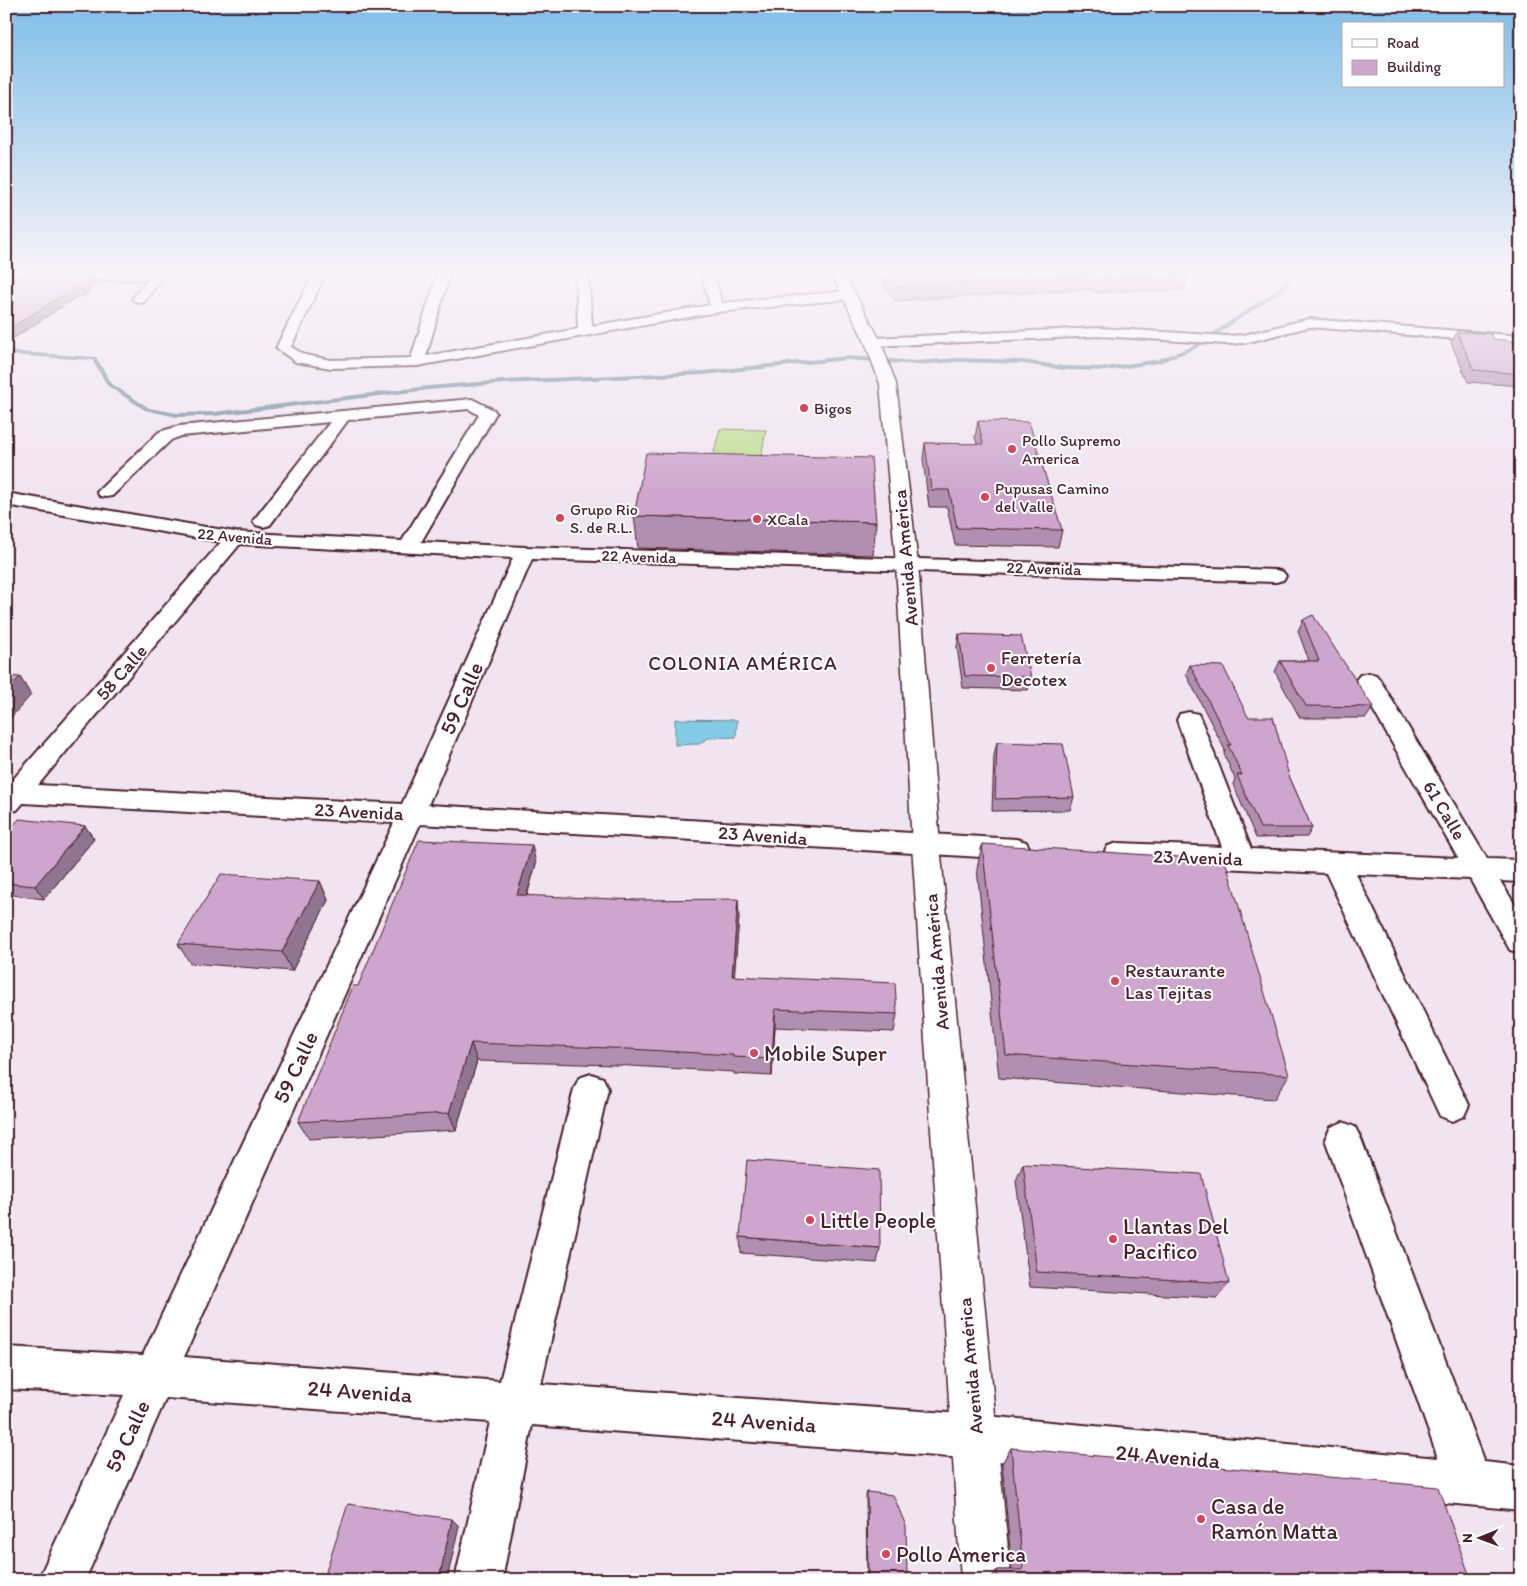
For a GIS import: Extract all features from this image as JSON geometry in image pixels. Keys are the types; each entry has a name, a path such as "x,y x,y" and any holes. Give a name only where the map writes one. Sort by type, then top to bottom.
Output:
{"main road":[{"name":"Avenida América","path":"875,347 888,384 907,564 926,845 976,1437 986,1580"}],"street":[{"path":"283,347 301,359 331,364 417,362 501,347"},
{"path":"417,362 422,347"},
{"path":"106,492 165,436 172,433 195,429 472,404 488,413 408,547"},
{"path":"263,521 344,416"},
{"name":"22 Avenida","path":"6,499 195,533 235,538 525,553 1276,576"},
{"name":"58 Calle","path":"10,797 235,538"},
{"name":"59 Calle","path":"61,1580 411,814 525,553"},
{"name":"61 Calle","path":"1368,680 1521,940"},
{"path":"1189,720 1231,836 1242,859"},
{"name":"23 Avenida","path":"10,797 411,814 926,845 1043,850"},
{"name":"23 Avenida","path":"1092,852 1521,871"},
{"path":"1336,863 1452,1104"},
{"path":"478,1580 514,1402 591,1089"},
{"path":"1343,1139 1469,1484"},
{"name":"24 Avenida","path":"6,1368 154,1376 976,1437 1521,1488"}],"green space":[{"path":"720,429 766,430 758,473 709,471"}],"water":[{"path":"675,719 737,720 736,737 708,738 699,744 675,745"}],"building":[{"path":"1464,347 1521,347 1521,374 1474,370"},
{"path":"978,421 1029,422 1062,530 957,528 949,490 931,490 925,443 983,444"},
{"path":"646,453 871,458 876,522 634,516"},
{"path":"1313,615 1373,707 1306,706 1280,661 1319,661 1303,620"},
{"name":"Ferretería Decotex","path":"959,634 1021,636 1031,677 965,676"},
{"path":"1190,665 1223,666 1248,717 1273,717 1289,776 1312,828 1260,828 1237,775 1242,775 1228,745 1231,745"},
{"path":"6,676 20,677 6,691"},
{"path":"997,742 1063,744 1074,797 995,799"},
{"path":"19,819 85,826 35,886 6,883 6,833"},
{"path":"419,840 532,845 517,895 638,900 738,899 732,976 895,983 897,1014 775,1009 772,1059 611,1048 471,1043 449,1113 298,1122 353,986 358,986"},
{"name":"Restaurante Las Tejitas","path":"982,844 1225,860 1289,1075 1006,1055"},
{"path":"221,874 320,881 282,952 178,944"},
{"name":"Little People","path":"747,1160 879,1170 880,1248 740,1237"},
{"name":"Llantas Del Pacifico","path":"1023,1164 1201,1174 1229,1283 1037,1272"},
{"name":"Casa de Ramón Matta","path":"1011,1448 1438,1487 1471,1580 998,1580 997,1570 1021,1570 1023,1568"},
{"name":"Pollo America","path":"867,1492 893,1495 906,1526 907,1580 868,1580"},
{"path":"348,1504 452,1519 439,1580 326,1580 327,1576 324,1577"}],"waterway":[{"path":"6,353 94,358 110,385 147,409 177,415 214,414 429,388 503,382 704,373 847,358 917,363 958,360 1023,362 1064,368 1106,369 1159,361 1194,347"}],"place":[{"name":"Bigos","path":"804,408"},
{"name":"Pollo Supremo America","path":"1012,449"},
{"name":"Pupusas Camino del Valle","path":"985,497"},
{"name":"Grupo Rio S. de R.L.","path":"560,518"},
{"name":"XCala","path":"757,519"},
{"name":"Ferretería Decotex","path":"991,668"},
{"name":"Restaurante Las Tejitas","path":"1115,981"},
{"name":"Mobile Super","path":"754,1053"},
{"name":"Little People","path":"810,1220"},
{"name":"Llantas Del Pacifico","path":"1113,1239"},
{"name":"Casa de Ramón Matta","path":"1201,1519"},
{"name":"Pollo America","path":"886,1554"}],"district":[{"name":"COLONIA AMÉRICA","path":"743,663"}]}
